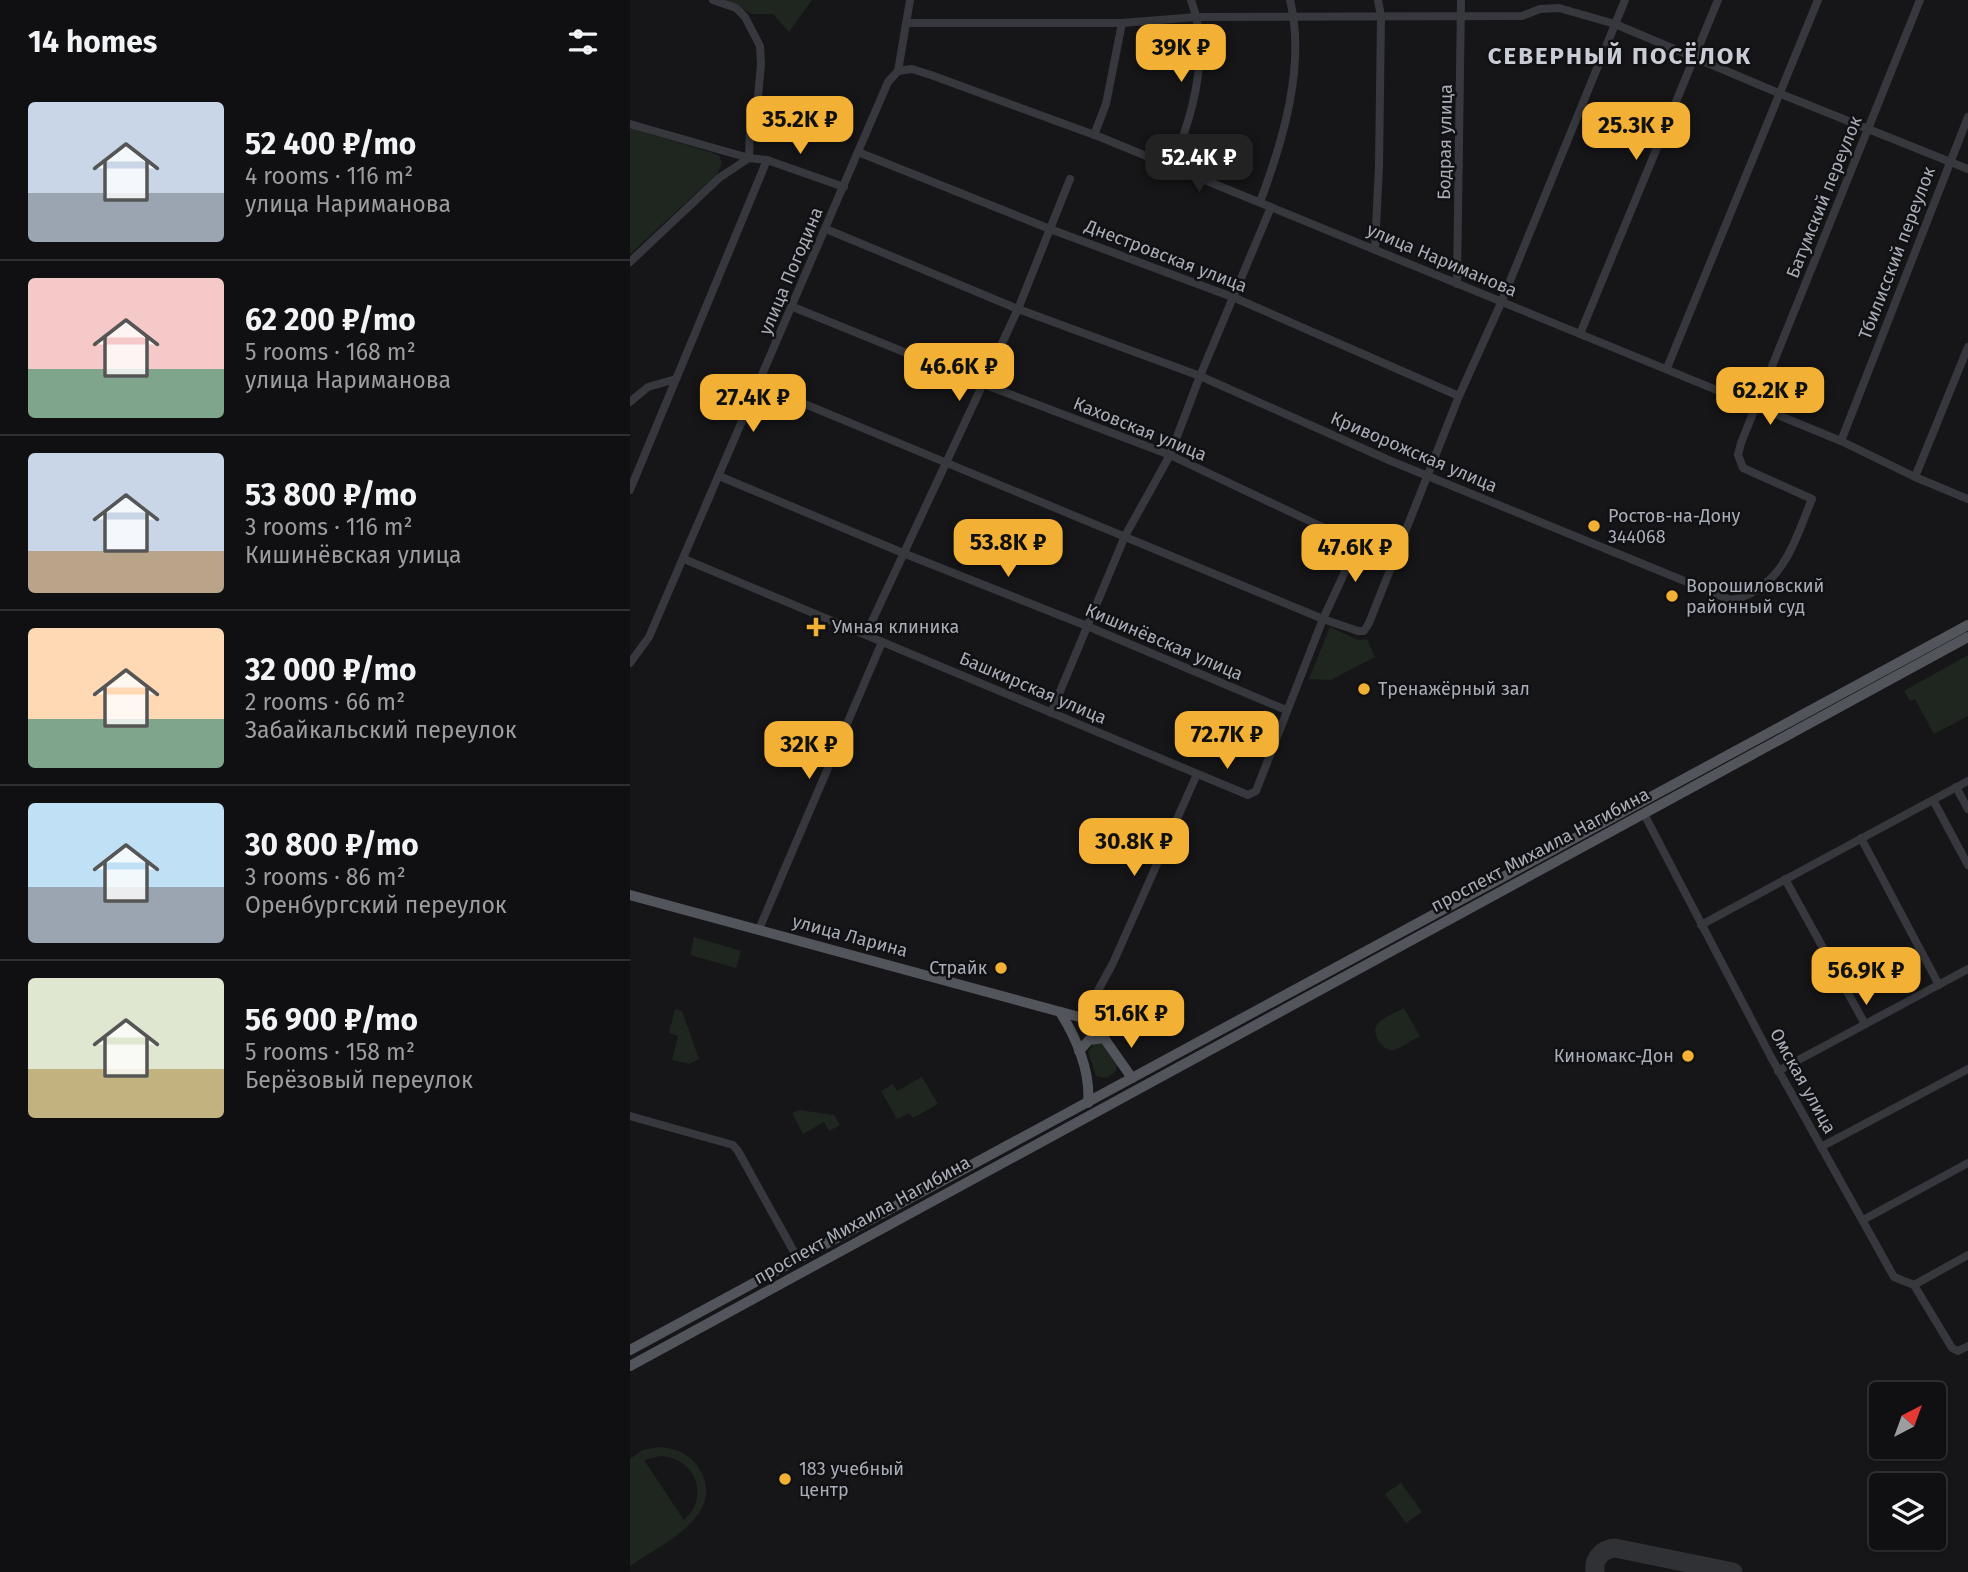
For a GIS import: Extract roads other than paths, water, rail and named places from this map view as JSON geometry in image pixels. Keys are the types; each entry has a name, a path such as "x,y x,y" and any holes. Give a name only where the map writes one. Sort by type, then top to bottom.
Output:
{"main road":[{"name":"проспект Михаила Нагибина","path":"630,1350 1968,625"},
{"name":"проспект Михаила Нагибина","path":"630,1366 1968,637"},
{"name":"улица Ларина","path":"630,895 1083,1018"},
{"path":"1060,1012 1073,1032 1079,1051 1090,1088 1088,1103"},
{"path":"1073,1032 1076,1024 1083,1018 1104,1038 1132,1079 1128,1094"},
{"path":"1079,1051 1090,1040 1104,1038"},
{"path":"1090,1088 1110,1104"}],"street":[{"path":"713,0 736,8 749,24 760,46 756,118 750,131 749,158"},
{"name":"улица Погодина","path":"630,663 649,637 888,82 898,71 910,0"},
{"path":"1171,167 1193,108 1198,66 1197,18 1191,0"},
{"path":"1260,202 1287,120 1294,17 1290,0"},
{"path":"1375,248 1381,16 1378,0"},
{"name":"Бодрая улица","path":"1457,284 1461,0"},
{"path":"759,385 1323,619 1364,631 1625,0"},
{"path":"1580,334 1718,0"},
{"path":"1667,368 1818,0"},
{"name":"Батумский переулок","path":"1757,406 1920,0"},
{"path":"908,23 1122,23 1197,18 1522,16 1541,4 1615,24 1968,169"},
{"path":"1094,135 1106,104 1122,23"},
{"name":"улица Нариманова","path":"898,71 912,69 931,75 1094,135 1375,248 1501,303 1667,368 1841,441 1968,499"},
{"name":"Тбилисский переулок","path":"1841,441 1968,117"},
{"path":"630,124 749,158 767,160 844,187"},
{"name":"Днестровская улица","path":"858,152 1050,229 1234,298 1459,396"},
{"path":"630,262 719,178 749,158"},
{"path":"630,490 767,160"},
{"path":"866,634 1018,309 1070,179"},
{"path":"1051,713 1125,537 1170,455 1271,207"},
{"name":"Криворожская улица","path":"826,229 1018,309 1200,376 1391,461 1731,600 1762,588 1779,570 1812,499 1743,468 1738,455 1757,406"},
{"name":"Каховская улица","path":"793,307 1170,455 1354,542 1355,550 1323,619"},
{"path":"1915,477 1968,347"},
{"path":"630,402 648,387 676,379"},
{"name":"Кишинёвская улица","path":"719,476 1286,710"},
{"name":"Башкирская улица","path":"684,559 1248,796 1253,795 1286,710"},
{"path":"1286,710 1323,619"},
{"path":"759,929 882,642"},
{"path":"630,649 635,651 641,648"},
{"path":"1083,1018 1113,963 1197,774"},
{"path":"1701,925 1968,781"},
{"path":"1956,787 1968,809"},
{"path":"1933,800 1968,865"},
{"name":"Омская улица","path":"1644,814 1778,1070 1894,1277 1914,1285 1952,1348 1958,1351 1968,1346"},
{"path":"1861,838 1939,985"},
{"path":"1785,879 1865,1024"},
{"path":"1778,1070 1968,970"},
{"path":"1821,1147 1968,1069"},
{"path":"630,1116 733,1145 798,1259"},
{"path":"1863,1220 1968,1163"},
{"path":"1914,1285 1968,1255"}],"place":[{"name":"Ростов-на-Дону 344068","path":"1594,526"},
{"name":"Ворошиловский районный суд","path":"1672,596"},
{"name":"Умная клиника","path":"816,627"},
{"name":"Тренажёрный зал","path":"1364,689"},
{"name":"Страйк","path":"1001,968"},
{"name":"Киномакс-Дон","path":"1688,1056"},
{"name":"183 учебный центр","path":"785,1479"}],"district":[{"name":"СЕВЕРНЫЙ ПОСЁЛОК","path":"1620,56"}]}
